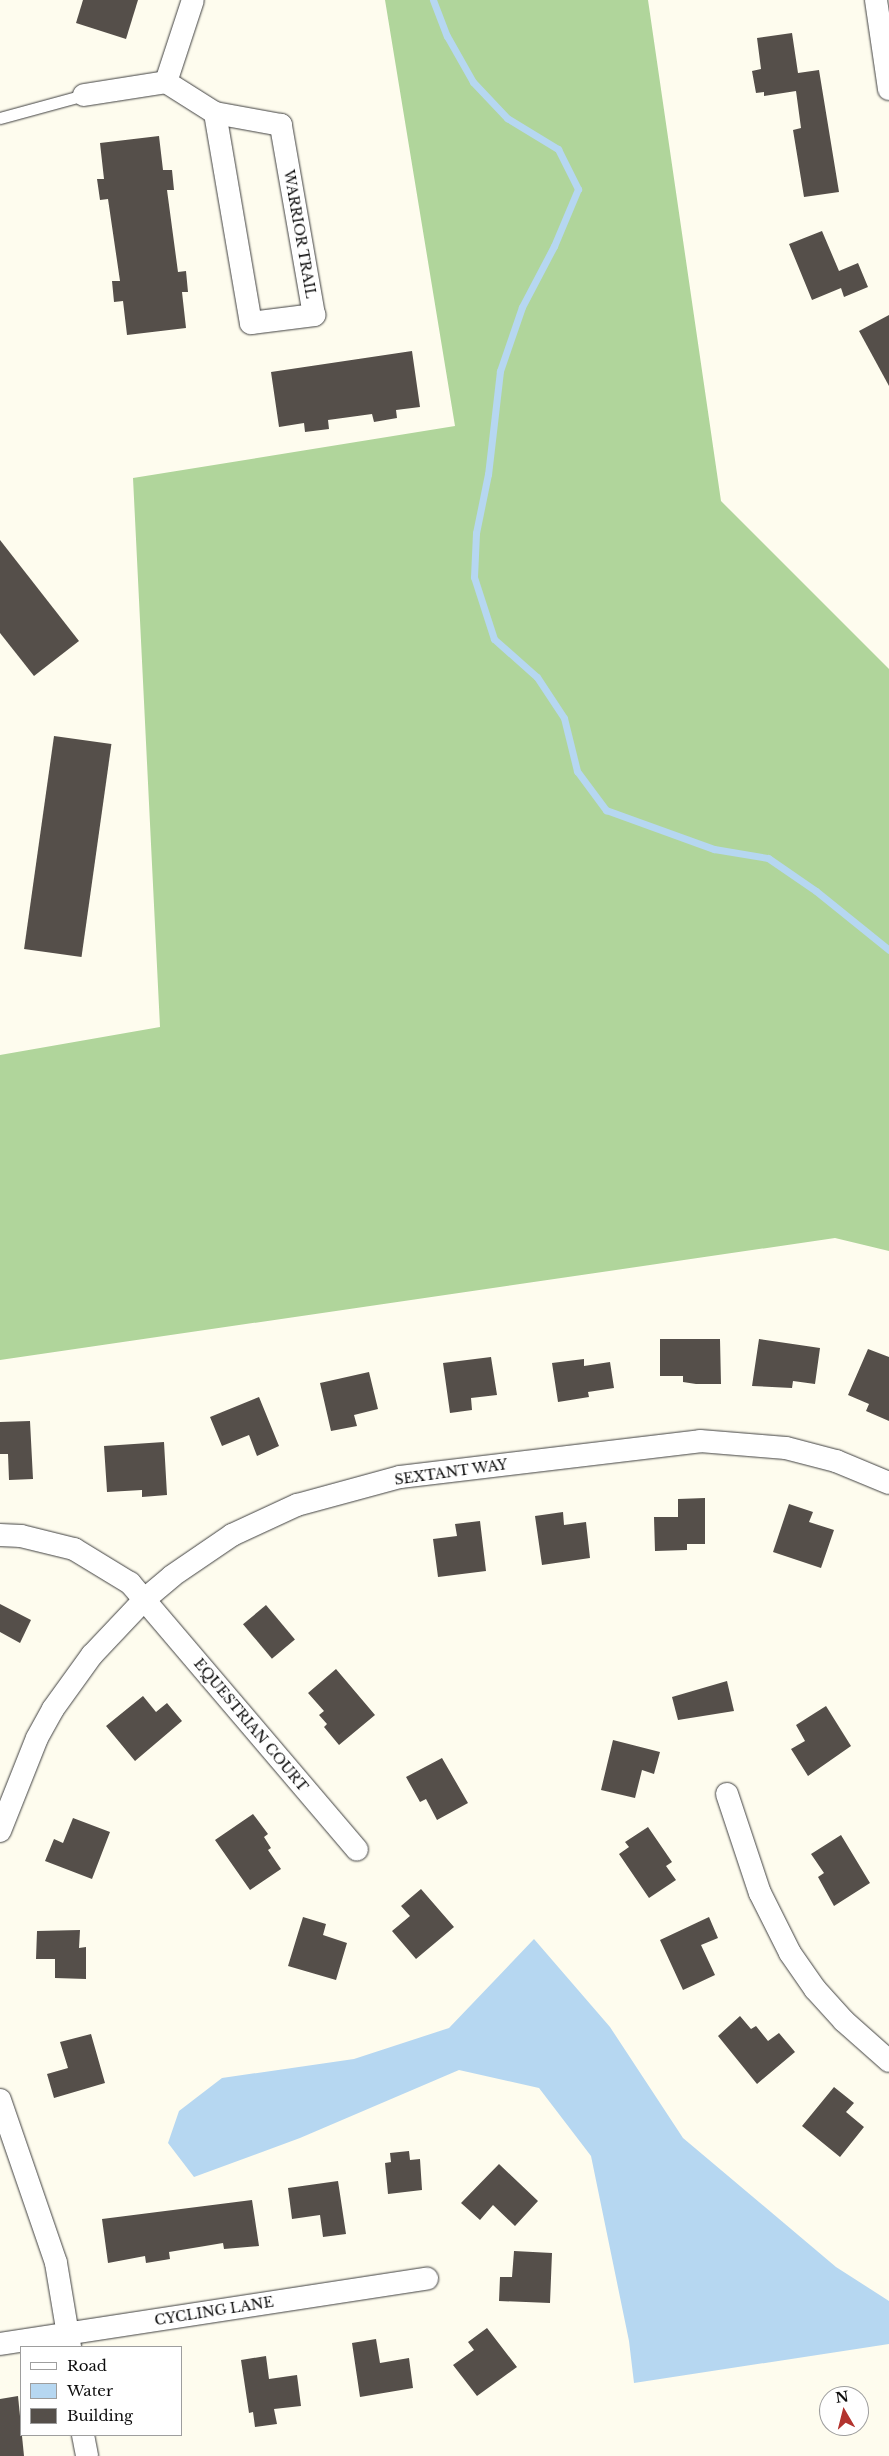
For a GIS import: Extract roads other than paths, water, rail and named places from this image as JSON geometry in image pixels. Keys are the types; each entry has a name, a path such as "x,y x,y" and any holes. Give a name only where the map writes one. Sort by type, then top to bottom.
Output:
{"street":[{"path":"78,96 166,82 192,0"},
{"path":"876,0 889,89"},
{"name":"WARRIOR TRAIL","path":"166,82 215,113 281,125 314,315 250,323 215,113"},
{"name":"SEXTANT WAY","path":"0,1831 28,1758 53,1709 92,1655 145,1599 172,1576 232,1536 297,1505 331,1493 400,1477 666,1444 746,1442 786,1448 836,1461 889,1483"},
{"name":"EQUESTRIAN COURT","path":"0,1535 21,1536 74,1549 112,1571 145,1599 357,1850"},
{"path":"727,1794 760,1893 790,1953 815,1989 844,2022 889,2061"},
{"path":"0,2100 51,2243 69,2340"},
{"name":"CYCLING LANE","path":"0,2344 69,2340 428,2279"},
{"path":"84,2436 87,2456"}],"lane":[{"path":"0,118 78,96"}],"water":[{"path":"534,1939 610,2027 683,2138 836,2267 889,2301 889,2344 634,2383 629,2341 591,2156 539,2088 459,2070 300,2138 194,2177 168,2143 179,2111 222,2078 354,2059 449,2028"}],"waterway":[{"path":"433,0 447,36 473,82 507,118 558,149 578,189 554,246 522,307 500,371 488,474 476,533 474,577 494,639 537,677 564,718 577,771 606,810 714,849 768,858 816,891 889,950"}]}
